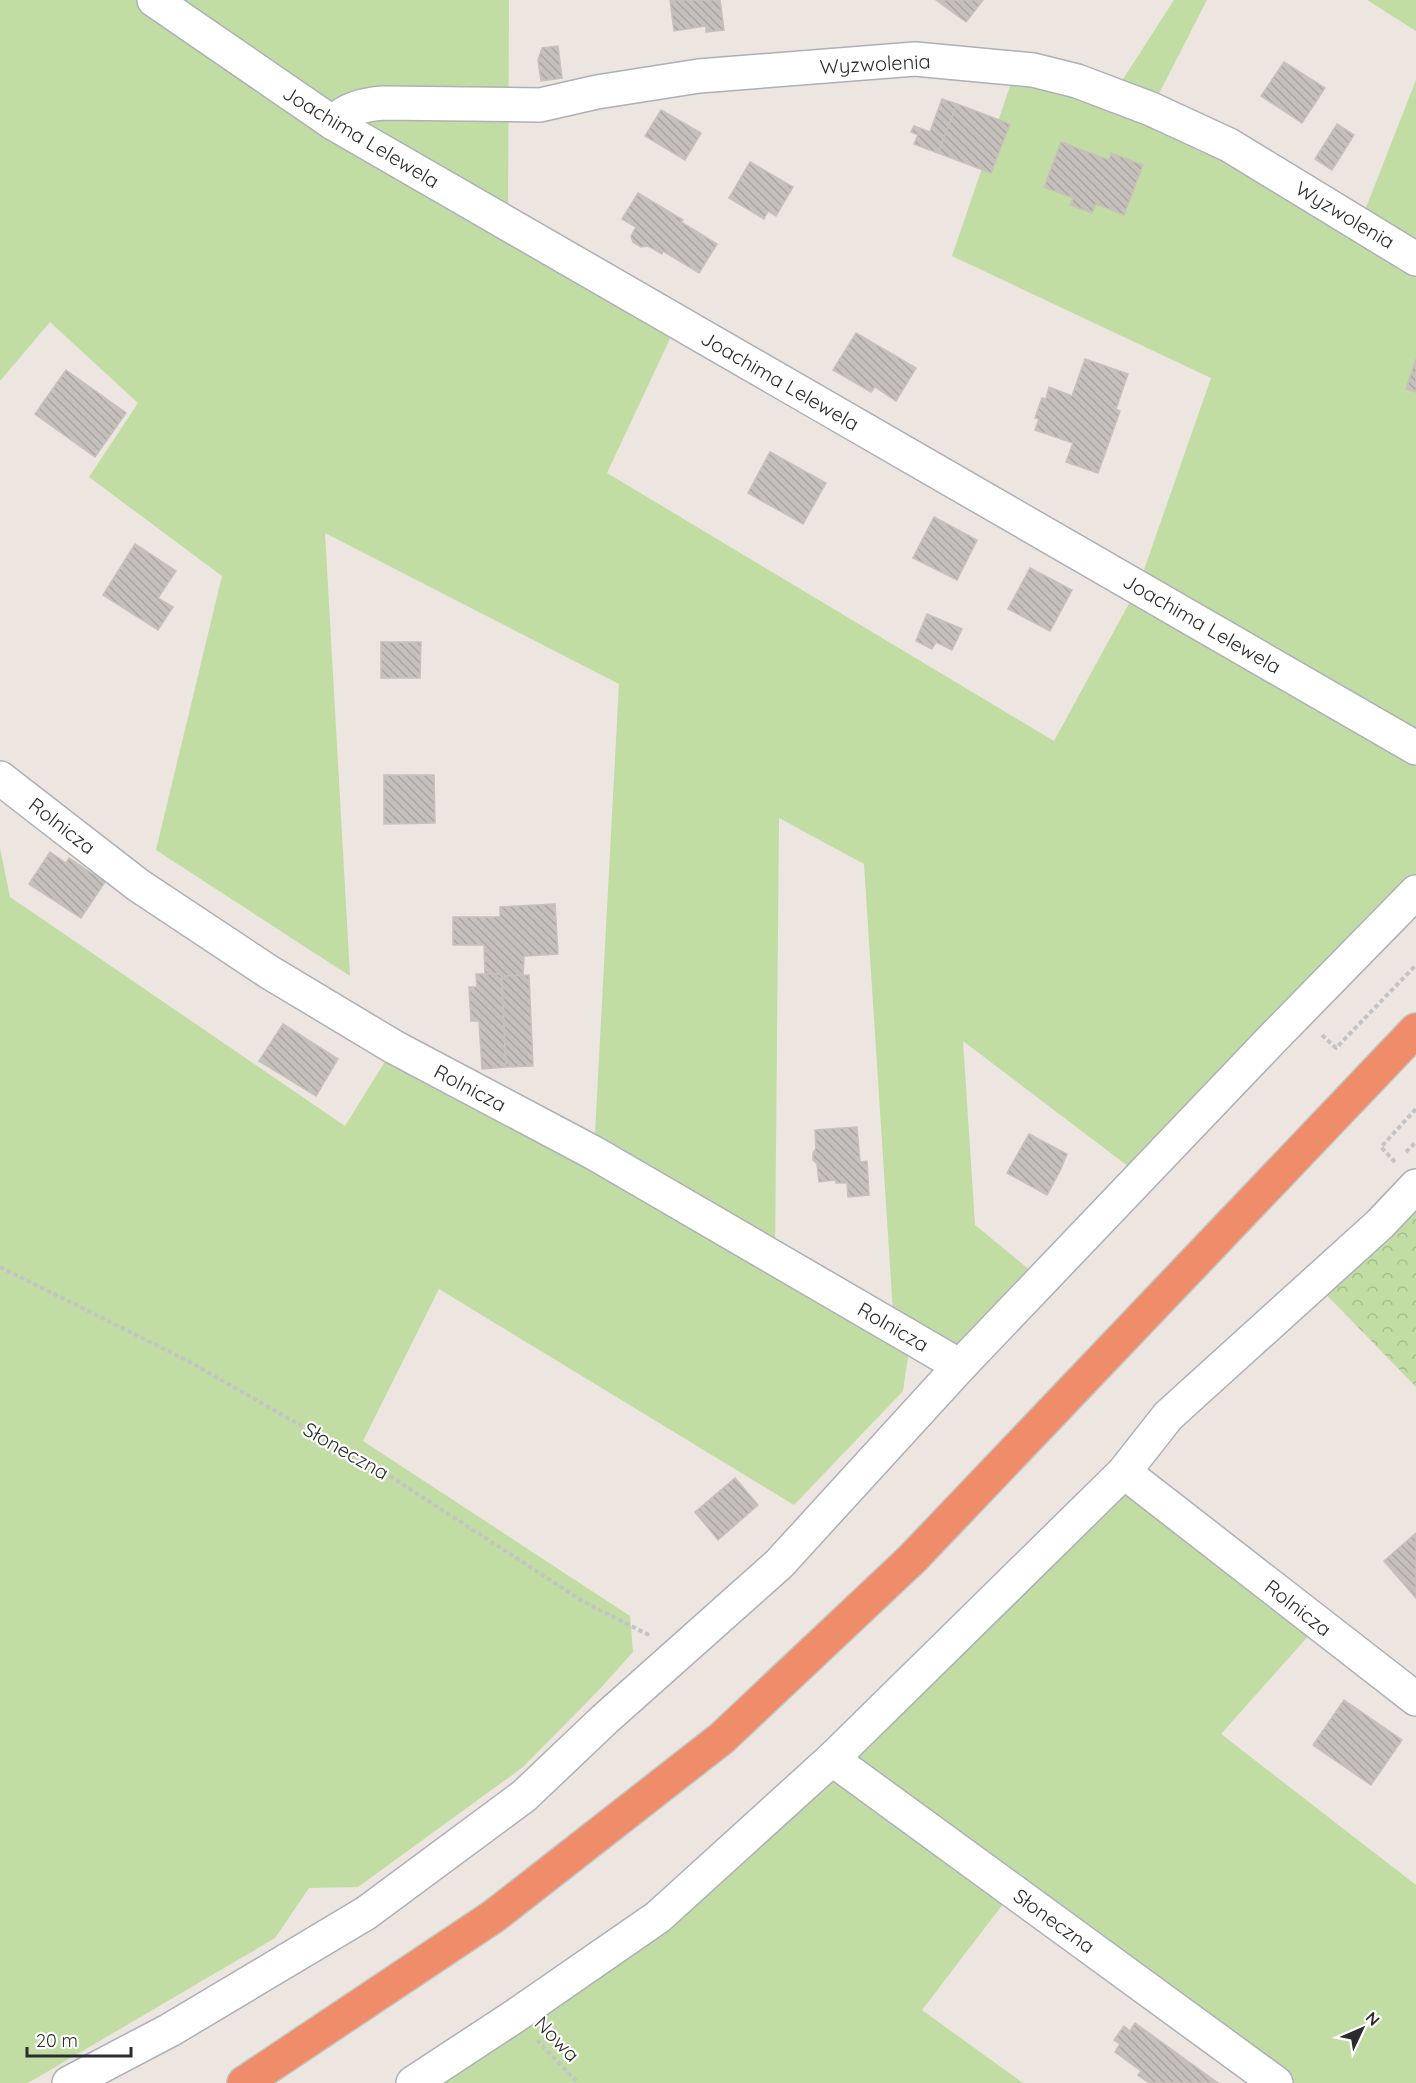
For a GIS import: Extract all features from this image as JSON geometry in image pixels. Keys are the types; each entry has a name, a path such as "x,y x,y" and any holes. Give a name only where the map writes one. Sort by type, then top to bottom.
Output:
{"highway":[{"path":"244,2083 494,1917 722,1738 912,1559 1416,1030"}],"street":[{"name":"Joachima Lelewela","path":"154,0 333,123 1416,748"},
{"name":"Wyzwolenia","path":"333,123 341,114 362,105 383,103 540,105 597,92 699,76 915,59 1033,70 1077,81 1140,105 1229,145 1416,259"},
{"name":"Rolnicza","path":"0,778 138,885 269,972 394,1047 594,1152 960,1366"},
{"path":"69,2083 170,2030 366,1913 524,1796 605,1719 778,1564 960,1366 1416,892"},
{"path":"413,2083 658,1917 832,1759 1124,1472 1168,1416 1380,1224 1416,1186"},
{"name":"Rolnicza","path":"1124,1472 1416,1699"},
{"name":"Słoneczna","path":"832,1759 1276,2083"}],"path":[{"path":"1321,1033 1336,1048 1416,965"},
{"path":"1416,1109 1381,1147 1396,1163 1416,1142"},
{"name":"Słoneczna","path":"0,1267 188,1361 393,1478 584,1602 682,1651"},
{"name":"Nowa","path":"515,2016 578,2083"}],"green space":[{"path":"0,0 509,0 508,209 675,328 607,473 1054,741 1138,587 1211,378 952,256 1021,54 1123,79 1174,0 1207,0 1151,109 1360,223 1416,80 1416,892 1141,1176 963,1041 975,1225 1042,1280 960,1366 909,1350 903,1391 794,1505 439,1289 363,1441 630,1616 633,1652 523,1767 358,1887 309,1888 275,1938 28,2083 0,2083 0,848 10,897 345,1126 394,1047 594,1152 619,684 325,533 350,976 156,850 222,576 89,477 138,403 50,322 0,381","holes":["779,818 864,864 894,1327 775,1258"]},
{"path":"1367,0 1416,0 1416,31"},
{"path":"1416,1186 1416,1387 1315,1283"},
{"path":"1124,1472 1319,1624 1221,1734 1416,1885 1416,2083 1273,2083 1013,1891 922,2010 1023,2083 413,2083 658,1917"}],"building":[{"path":"670,0 720,0 724,30 706,32 706,26 674,31"},
{"path":"936,0 983,0 966,22"},
{"path":"558,46 562,78 541,81 538,60 542,48"},
{"path":"1284,62 1325,88 1302,123 1261,96"},
{"path":"942,99 957,104 938,153 914,144 918,135 911,132 914,126 930,132"},
{"path":"957,104 1010,124 991,173 938,153"},
{"path":"661,110 701,133 685,160 645,136"},
{"path":"1337,124 1354,135 1332,170 1315,159"},
{"path":"1061,142 1109,160 1111,153 1143,165 1124,215 1096,204 1092,213 1070,205 1073,198 1044,187"},
{"path":"750,162 793,187 776,216 768,211 764,219 729,198"},
{"path":"638,193 717,244 699,273 663,251 662,254 648,246 641,247 633,242 631,236 636,227 622,219"},
{"path":"856,333 916,368 896,401 875,387 871,392 833,370"},
{"path":"1085,359 1128,374 1116,409 1120,411 1098,473 1066,462 1073,443 1035,430 1039,419 1035,418 1042,398 1046,399 1049,387 1072,396"},
{"path":"1416,359 1416,392 1406,389"},
{"path":"66,370 126,413 95,457 35,414"},
{"path":"770,452 826,483 803,524 748,493"},
{"path":"934,517 977,540 957,580 913,558"},
{"path":"135,544 176,571 158,598 173,607 158,630 103,595"},
{"path":"1030,568 1072,590 1050,631 1008,609"},
{"path":"927,614 962,629 952,650 936,642 932,649 916,641"},
{"path":"381,642 421,642 420,678 381,678"},
{"path":"384,775 434,775 435,823 384,824"},
{"path":"50,852 66,863 69,858 105,882 81,918 29,884"},
{"path":"555,904 558,954 524,956 523,976 485,974 484,945 453,945 453,917 500,917 500,907"},
{"path":"476,974 501,974 506,1067 482,1069 479,1021 471,1021 469,987 477,987"},
{"path":"529,975 533,1066 506,1067 502,976"},
{"path":"283,1024 338,1059 316,1096 259,1061"},
{"path":"857,1127 860,1162 867,1161 869,1195 848,1197 847,1183 836,1183 835,1180 819,1182 817,1164 813,1160 816,1148 815,1130"},
{"path":"1029,1134 1067,1154 1047,1195 1007,1173"},
{"path":"735,1478 758,1505 718,1540 695,1512"},
{"path":"1416,1533 1416,1598 1384,1561"},
{"path":"1344,1700 1402,1740 1371,1785 1313,1745"},
{"path":"1135,2023 1218,2083 1149,2083 1138,2075 1141,2071 1115,2052 1120,2044 1114,2040 1124,2026 1130,2031"}]}
